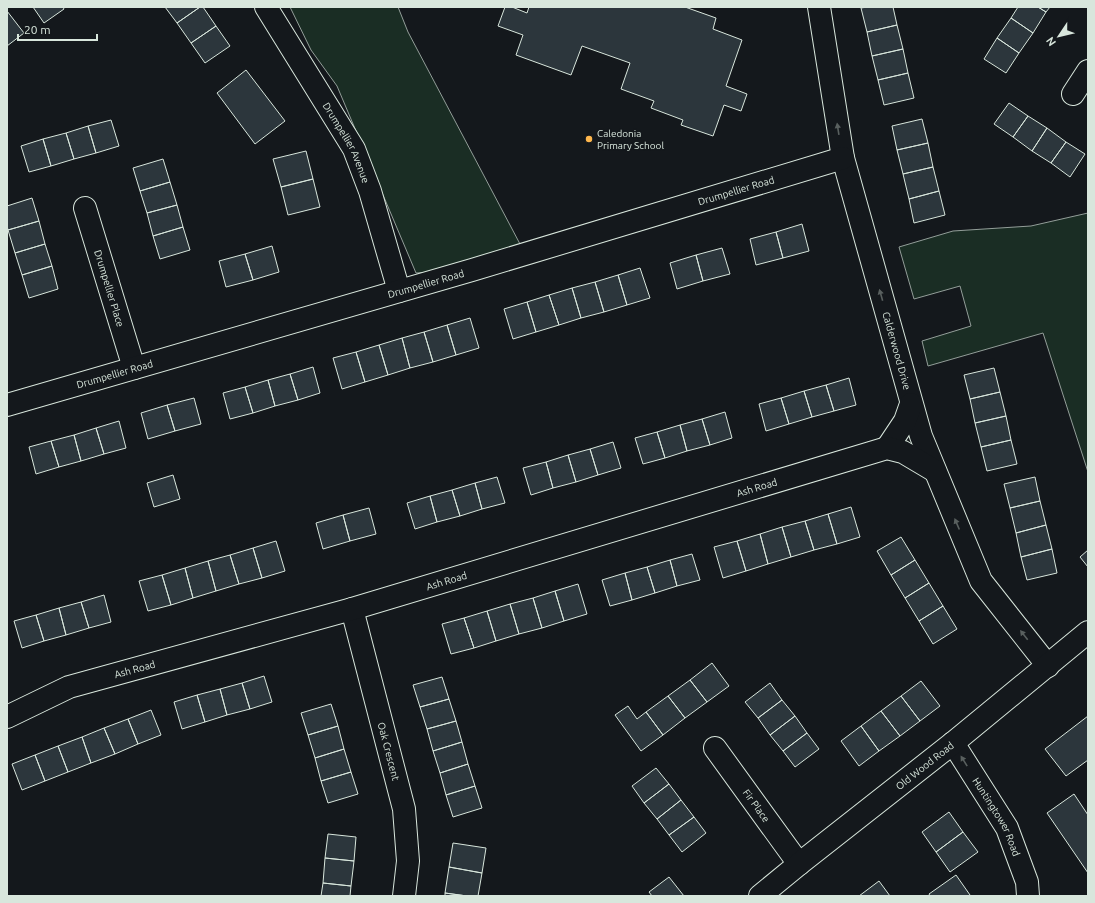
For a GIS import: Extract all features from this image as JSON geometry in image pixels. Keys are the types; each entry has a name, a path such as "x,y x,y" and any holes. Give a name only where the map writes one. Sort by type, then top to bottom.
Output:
{"street":[{"name":"Drumpellier Avenue","path":"266,7 354,149 370,190 399,291"},
{"name":"Calderwood Drive","path":"819,7 843,158 921,436 981,581 1048,666"},
{"path":"1073,94 1088,71"},
{"name":"Drumpellier Road","path":"7,405 399,291 843,158"},
{"name":"Drumpellier Place","path":"85,208 134,368"},
{"path":"911,404 905,421 887,448 903,452 935,471"},
{"name":"Ash Road","path":"7,717 69,687 352,609 887,448"},
{"name":"Oak Crescent","path":"352,609 404,809 408,861 404,896"},
{"name":"Old Wood Road","path":"760,896 953,743 1088,632"},
{"name":"Huntingtower Road","path":"953,743 1007,828 1027,882 1028,896"},
{"name":"Fir Place","path":"715,748 799,864"}],"green space":[{"path":"290,7 398,7 408,32 520,244 472,270 416,273 337,86 311,50"},
{"path":"1088,213 1088,472 1043,333 928,366 922,341 971,326 960,286 914,299 899,247 953,231 1031,226"}],"building":[{"path":"33,7 63,7 64,9 44,23"},
{"path":"165,7 200,7 177,23"},
{"path":"200,7 203,7 216,26 191,43 177,23"},
{"path":"505,7 512,7 527,13 529,7 685,7 716,18 713,29 742,40 726,86 747,94 741,111 724,105 713,136 681,125 683,120 651,108 654,101 621,89 630,63 582,46 571,75 516,55 523,35 498,26"},
{"path":"893,7 897,25 867,32 861,8"},
{"path":"1018,7 1038,7 1046,12 1033,33 1011,18"},
{"path":"1038,7 1050,7 1046,12"},
{"path":"7,11 24,33 7,46"},
{"path":"1011,18 1033,33 1019,53 997,38"},
{"path":"897,25 903,49 872,56 867,32"},
{"path":"216,26 230,46 205,63 191,43"},
{"path":"997,38 1019,53 1006,73 984,59"},
{"path":"903,49 908,73 878,80 872,56"},
{"path":"246,70 285,121 255,144 217,93"},
{"path":"908,73 914,98 884,105 878,80"},
{"path":"1009,103 1028,116 1013,137 994,124"},
{"path":"1028,116 1047,128 1032,151 1013,137"},
{"path":"922,119 928,143 897,150 892,126"},
{"path":"111,120 119,146 96,153 88,126"},
{"path":"88,126 96,153 74,159 66,133"},
{"path":"1047,128 1066,142 1051,163 1032,151"},
{"path":"66,133 74,159 51,166 43,139"},
{"path":"43,139 51,166 29,172 21,146"},
{"path":"1066,142 1085,154 1070,177 1051,163"},
{"path":"928,143 933,167 903,174 897,150"},
{"path":"306,151 313,179 281,187 273,159"},
{"path":"163,159 170,182 140,191 133,168"},
{"path":"933,167 939,191 909,199 903,174"},
{"path":"313,179 320,207 288,215 281,187"},
{"path":"170,182 177,205 147,213 140,191"},
{"path":"939,191 945,215 914,223 909,199"},
{"path":"32,198 39,221 8,230 7,206"},
{"path":"177,205 183,227 153,236 147,213"},
{"path":"39,221 45,244 15,253 8,230"},
{"path":"802,224 809,251 783,258 776,232"},
{"path":"183,227 190,250 160,259 153,236"},
{"path":"776,232 783,258 756,265 750,239"},
{"path":"45,244 52,266 22,275 15,253"},
{"path":"272,246 279,272 253,280 245,254"},
{"path":"722,248 730,274 703,281 696,255"},
{"path":"245,254 253,280 226,287 219,261"},
{"path":"696,255 703,281 677,289 670,263"},
{"path":"52,266 58,289 29,298 22,275"},
{"path":"640,268 650,298 627,305 618,275"},
{"path":"618,275 627,305 604,312 595,282"},
{"path":"595,282 604,312 581,318 572,288"},
{"path":"572,288 581,318 559,325 549,295"},
{"path":"549,295 559,325 536,332 527,302"},
{"path":"527,302 536,332 513,339 504,309"},
{"path":"470,318 479,348 456,355 447,325"},
{"path":"447,325 456,355 433,362 424,332"},
{"path":"424,332 433,362 410,368 402,338"},
{"path":"402,338 410,368 388,375 379,345"},
{"path":"379,345 388,375 365,382 356,352"},
{"path":"356,352 365,382 342,389 333,358"},
{"path":"313,367 320,393 298,400 290,374"},
{"path":"994,368 1000,392 970,399 964,375"},
{"path":"290,374 298,400 275,406 268,380"},
{"path":"849,378 856,405 834,411 826,385"},
{"path":"268,380 275,406 253,413 245,387"},
{"path":"826,385 834,411 812,417 804,391"},
{"path":"245,387 253,413 230,419 223,393"},
{"path":"804,391 812,417 789,424 781,398"},
{"path":"1000,392 1006,416 975,423 970,399"},
{"path":"194,398 201,424 175,431 167,405"},
{"path":"781,398 789,424 766,431 759,404"},
{"path":"167,405 175,431 148,439 141,413"},
{"path":"725,412 732,438 710,445 702,419"},
{"path":"1006,416 1011,440 981,447 975,423"},
{"path":"702,419 710,445 687,451 680,425"},
{"path":"119,421 126,448 104,454 96,428"},
{"path":"680,425 687,451 665,458 657,432"},
{"path":"96,428 104,454 81,461 74,435"},
{"path":"657,432 665,458 643,464 635,438"},
{"path":"74,435 81,461 59,467 51,441"},
{"path":"1011,440 1017,464 987,471 981,447"},
{"path":"51,441 59,467 36,474 29,447"},
{"path":"613,442 621,468 598,475 590,449"},
{"path":"590,449 598,475 576,482 568,455"},
{"path":"568,455 576,482 553,488 546,462"},
{"path":"546,462 553,488 531,495 523,468"},
{"path":"173,475 180,499 154,507 147,483"},
{"path":"497,477 505,503 482,509 475,483"},
{"path":"1035,477 1040,501 1010,508 1004,484"},
{"path":"475,483 482,509 460,516 452,490"},
{"path":"452,490 460,516 437,522 430,496"},
{"path":"430,496 437,522 415,529 407,503"},
{"path":"1040,501 1046,525 1016,533 1010,508"},
{"path":"851,507 860,537 837,544 828,514"},
{"path":"369,508 376,534 350,541 343,515"},
{"path":"828,514 837,544 814,550 805,521"},
{"path":"343,515 350,541 323,549 316,523"},
{"path":"805,521 814,550 791,557 782,527"},
{"path":"1046,525 1052,549 1021,557 1016,533"},
{"path":"782,527 791,557 768,564 760,534"},
{"path":"760,534 768,564 746,571 737,541"},
{"path":"901,537 915,560 891,575 877,551"},
{"path":"276,541 285,571 262,578 253,548"},
{"path":"737,541 746,571 723,578 714,547"},
{"path":"253,548 262,578 239,584 230,555"},
{"path":"1052,549 1057,573 1027,580 1021,557"},
{"path":"1088,550 1088,567 1080,557"},
{"path":"692,554 700,580 677,586 670,560"},
{"path":"230,555 239,584 216,591 208,561"},
{"path":"670,560 677,586 655,593 647,567"},
{"path":"915,560 929,583 905,598 891,575"},
{"path":"208,561 216,591 193,598 185,568"},
{"path":"647,567 655,593 632,600 625,573"},
{"path":"185,568 193,598 171,605 162,575"},
{"path":"625,573 632,600 610,606 602,580"},
{"path":"162,575 171,605 148,611 139,581"},
{"path":"929,583 943,606 919,621 905,598"},
{"path":"578,584 587,614 564,621 555,591"},
{"path":"555,591 564,621 542,628 533,598"},
{"path":"104,595 111,622 89,628 81,602"},
{"path":"533,598 542,628 519,634 510,604"},
{"path":"81,602 89,628 66,635 59,608"},
{"path":"510,604 519,634 496,641 487,611"},
{"path":"943,606 957,629 933,644 919,621"},
{"path":"59,608 66,635 44,641 36,615"},
{"path":"487,611 496,641 474,648 464,618"},
{"path":"36,615 44,641 22,648 14,621"},
{"path":"464,618 474,648 451,654 442,624"},
{"path":"712,663 729,686 707,702 690,680"},
{"path":"264,676 272,702 250,709 242,683"},
{"path":"442,677 449,699 420,707 413,685"},
{"path":"690,680 707,702 685,718 668,696"},
{"path":"921,681 940,706 920,721 901,696"},
{"path":"242,683 250,709 227,715 220,689"},
{"path":"770,683 782,700 758,718 745,702"},
{"path":"220,689 227,715 205,722 197,695"},
{"path":"197,695 205,722 182,729 174,702"},
{"path":"668,696 685,718 663,735 646,712"},
{"path":"901,696 920,721 900,736 881,711"},
{"path":"449,699 456,721 427,729 420,707"},
{"path":"782,700 795,716 770,735 758,718"},
{"path":"331,704 338,726 308,735 301,713"},
{"path":"628,706 637,719 646,712 663,735 641,751 615,715"},
{"path":"151,710 161,735 138,744 128,719"},
{"path":"881,711 900,736 879,751 861,726"},
{"path":"795,716 807,733 783,751 770,735"},
{"path":"1088,716 1088,760 1066,776 1045,749"},
{"path":"128,719 138,744 115,754 104,728"},
{"path":"456,721 462,742 433,751 427,729"},
{"path":"338,726 344,749 315,758 308,735"},
{"path":"861,726 879,751 859,766 841,741"},
{"path":"104,728 115,754 91,763 82,737"},
{"path":"807,733 819,749 795,767 783,751"},
{"path":"82,737 91,763 68,772 58,746"},
{"path":"462,742 468,764 440,773 433,751"},
{"path":"58,746 68,772 45,781 35,755"},
{"path":"344,749 351,772 321,781 315,758"},
{"path":"35,755 45,781 22,790 12,764"},
{"path":"468,764 475,786 446,795 440,773"},
{"path":"656,768 669,784 644,803 632,786"},
{"path":"351,772 358,794 328,803 321,781"},
{"path":"669,784 681,800 657,819 644,803"},
{"path":"475,786 482,808 453,817 446,795"},
{"path":"1074,794 1088,815 1088,873 1047,813"},
{"path":"681,800 694,817 669,835 657,819"},
{"path":"949,812 963,832 936,852 922,832"},
{"path":"694,817 706,833 682,852 669,835"},
{"path":"963,832 978,852 950,872 936,852"},
{"path":"328,834 356,837 354,861 325,858"},
{"path":"453,843 486,848 482,873 449,867"},
{"path":"325,858 354,861 351,886 323,883"},
{"path":"449,867 482,873 478,896 445,893"},
{"path":"956,875 970,895 930,896 929,894"},
{"path":"669,877 684,896 652,896 649,892"},
{"path":"879,881 890,896 859,896"},
{"path":"323,883 351,886 350,896 321,896"},
{"path":"445,893 467,896 445,896"}],"place":[{"name":"Caledonia Primary School","path":"589,139"}]}
